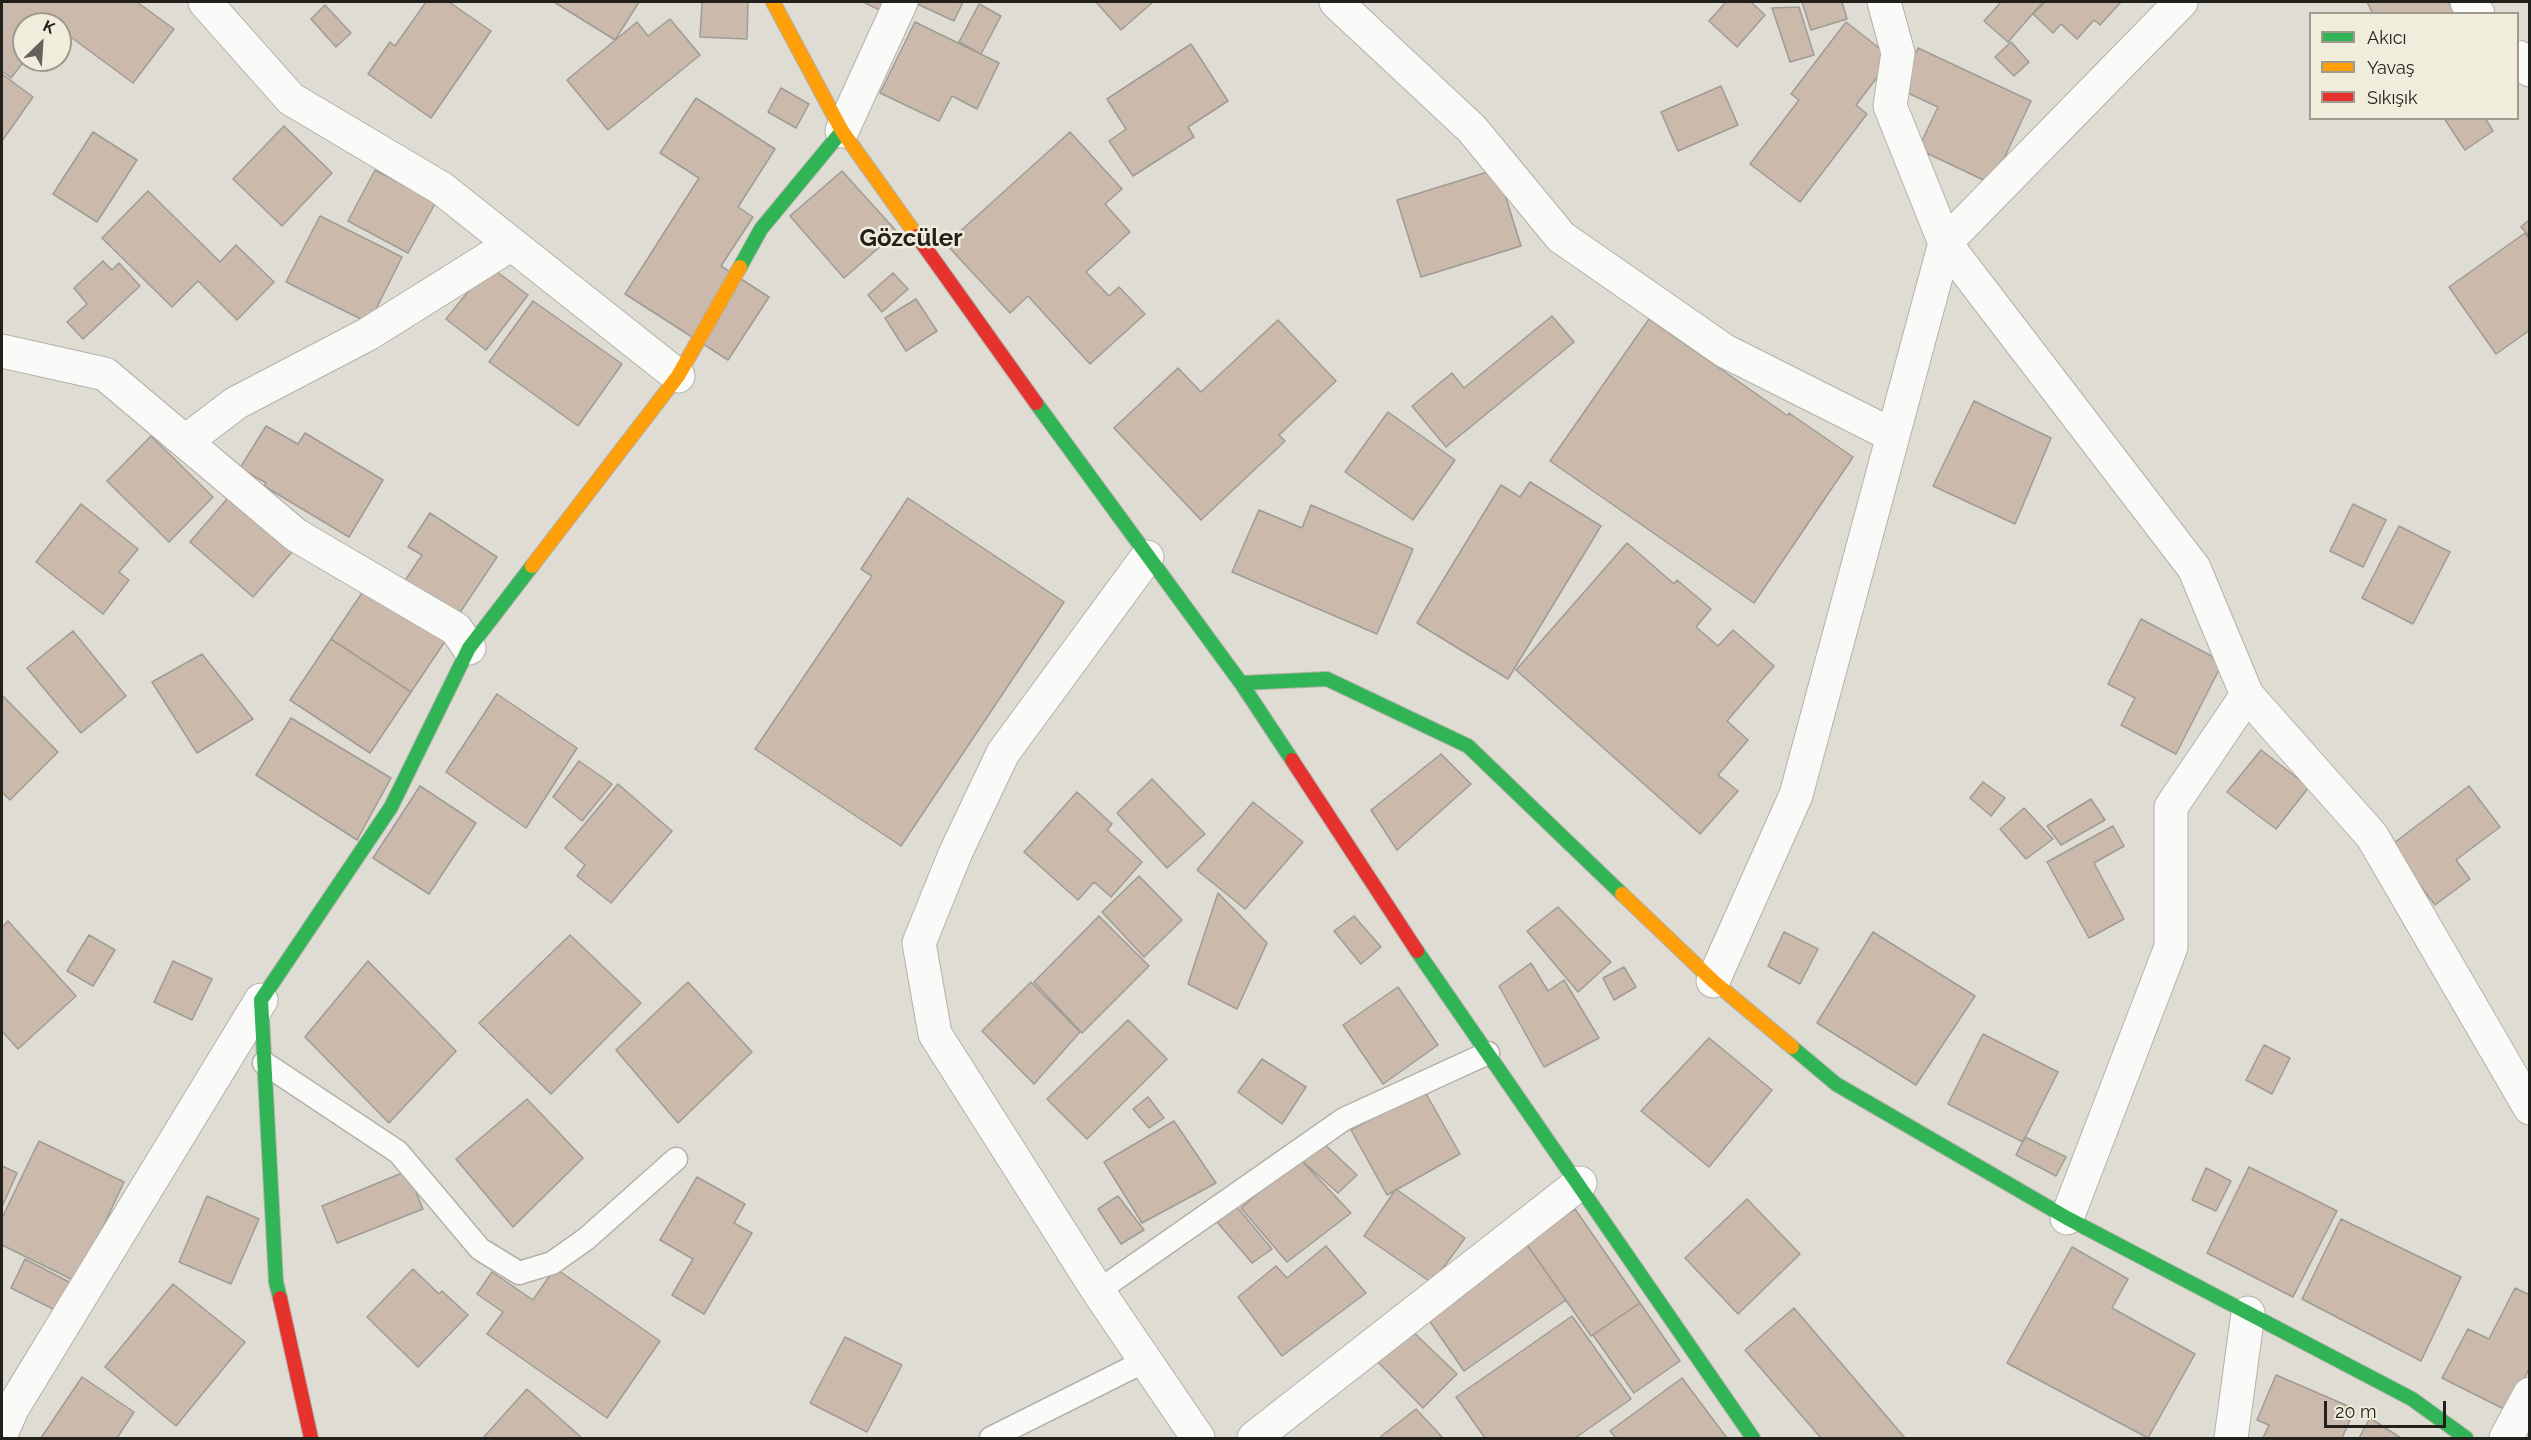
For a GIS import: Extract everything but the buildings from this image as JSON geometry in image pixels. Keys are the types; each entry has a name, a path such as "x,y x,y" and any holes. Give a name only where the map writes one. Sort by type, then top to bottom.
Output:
{"street":[{"path":"205,2 291,99 441,188 678,376"},
{"path":"773,2 842,131 1147,557 1241,682 1421,956 1580,1183 1753,1438"},
{"path":"7,1421 261,1000 391,807 469,648 678,376 761,229 842,131 901,2"},
{"path":"1336,2 1472,129 1561,237 1725,351 1892,435"},
{"path":"1884,2 1898,53 1890,106 1945,243 2194,568 2247,695 2372,836 2529,1108"},
{"path":"1713,981 1796,795 1945,243 2181,2"},
{"path":"186,441 236,403 368,334 510,245"},
{"path":"2,351 105,374 296,535 456,629 469,648"},
{"path":"1147,557 1003,753 955,854 919,943 935,1034 1098,1292 1197,1438"},
{"path":"1241,682 1327,679 1468,746 1713,981 1836,1084 2067,1218 2412,1399 2466,1438"},
{"path":"2067,1218 2171,947 2171,807 2247,695"},
{"path":"261,1000 276,1282 311,1438"},
{"path":"1254,1438 1580,1183"},
{"path":"2231,1438 2248,1313"},
{"path":"2,1378 7,1421"},
{"path":"2506,1438 2529,1394"}],"lane":[{"path":"1098,1292 1344,1119 1488,1053"},
{"path":"264,1063 398,1152 480,1249 519,1273 552,1263 586,1239 676,1160"},
{"path":"991,1438 1145,1361"}],"traffic: fast":[{"path":"740,267 761,229 842,131"},
{"path":"1036,403 1241,683 1292,760"},
{"path":"280,1298 276,1282 261,1000 391,807 469,648 532,566"},
{"path":"1241,683 1327,679 1468,746 1622,894"},
{"path":"1417,951 1753,1438"},
{"path":"1792,1047 1836,1084 2067,1218 2412,1399 2466,1438"}],"traffic: slow":[{"path":"773,2 842,131 917,236"},
{"path":"532,566 678,376 740,267"},
{"path":"1622,894 1713,981 1792,1047"}],"traffic: jam":[{"path":"917,236 1036,403"},
{"path":"1292,760 1417,951"},
{"path":"280,1298 311,1438"}],"district":[{"name":"Gözcüler","path":"911,239"}]}
